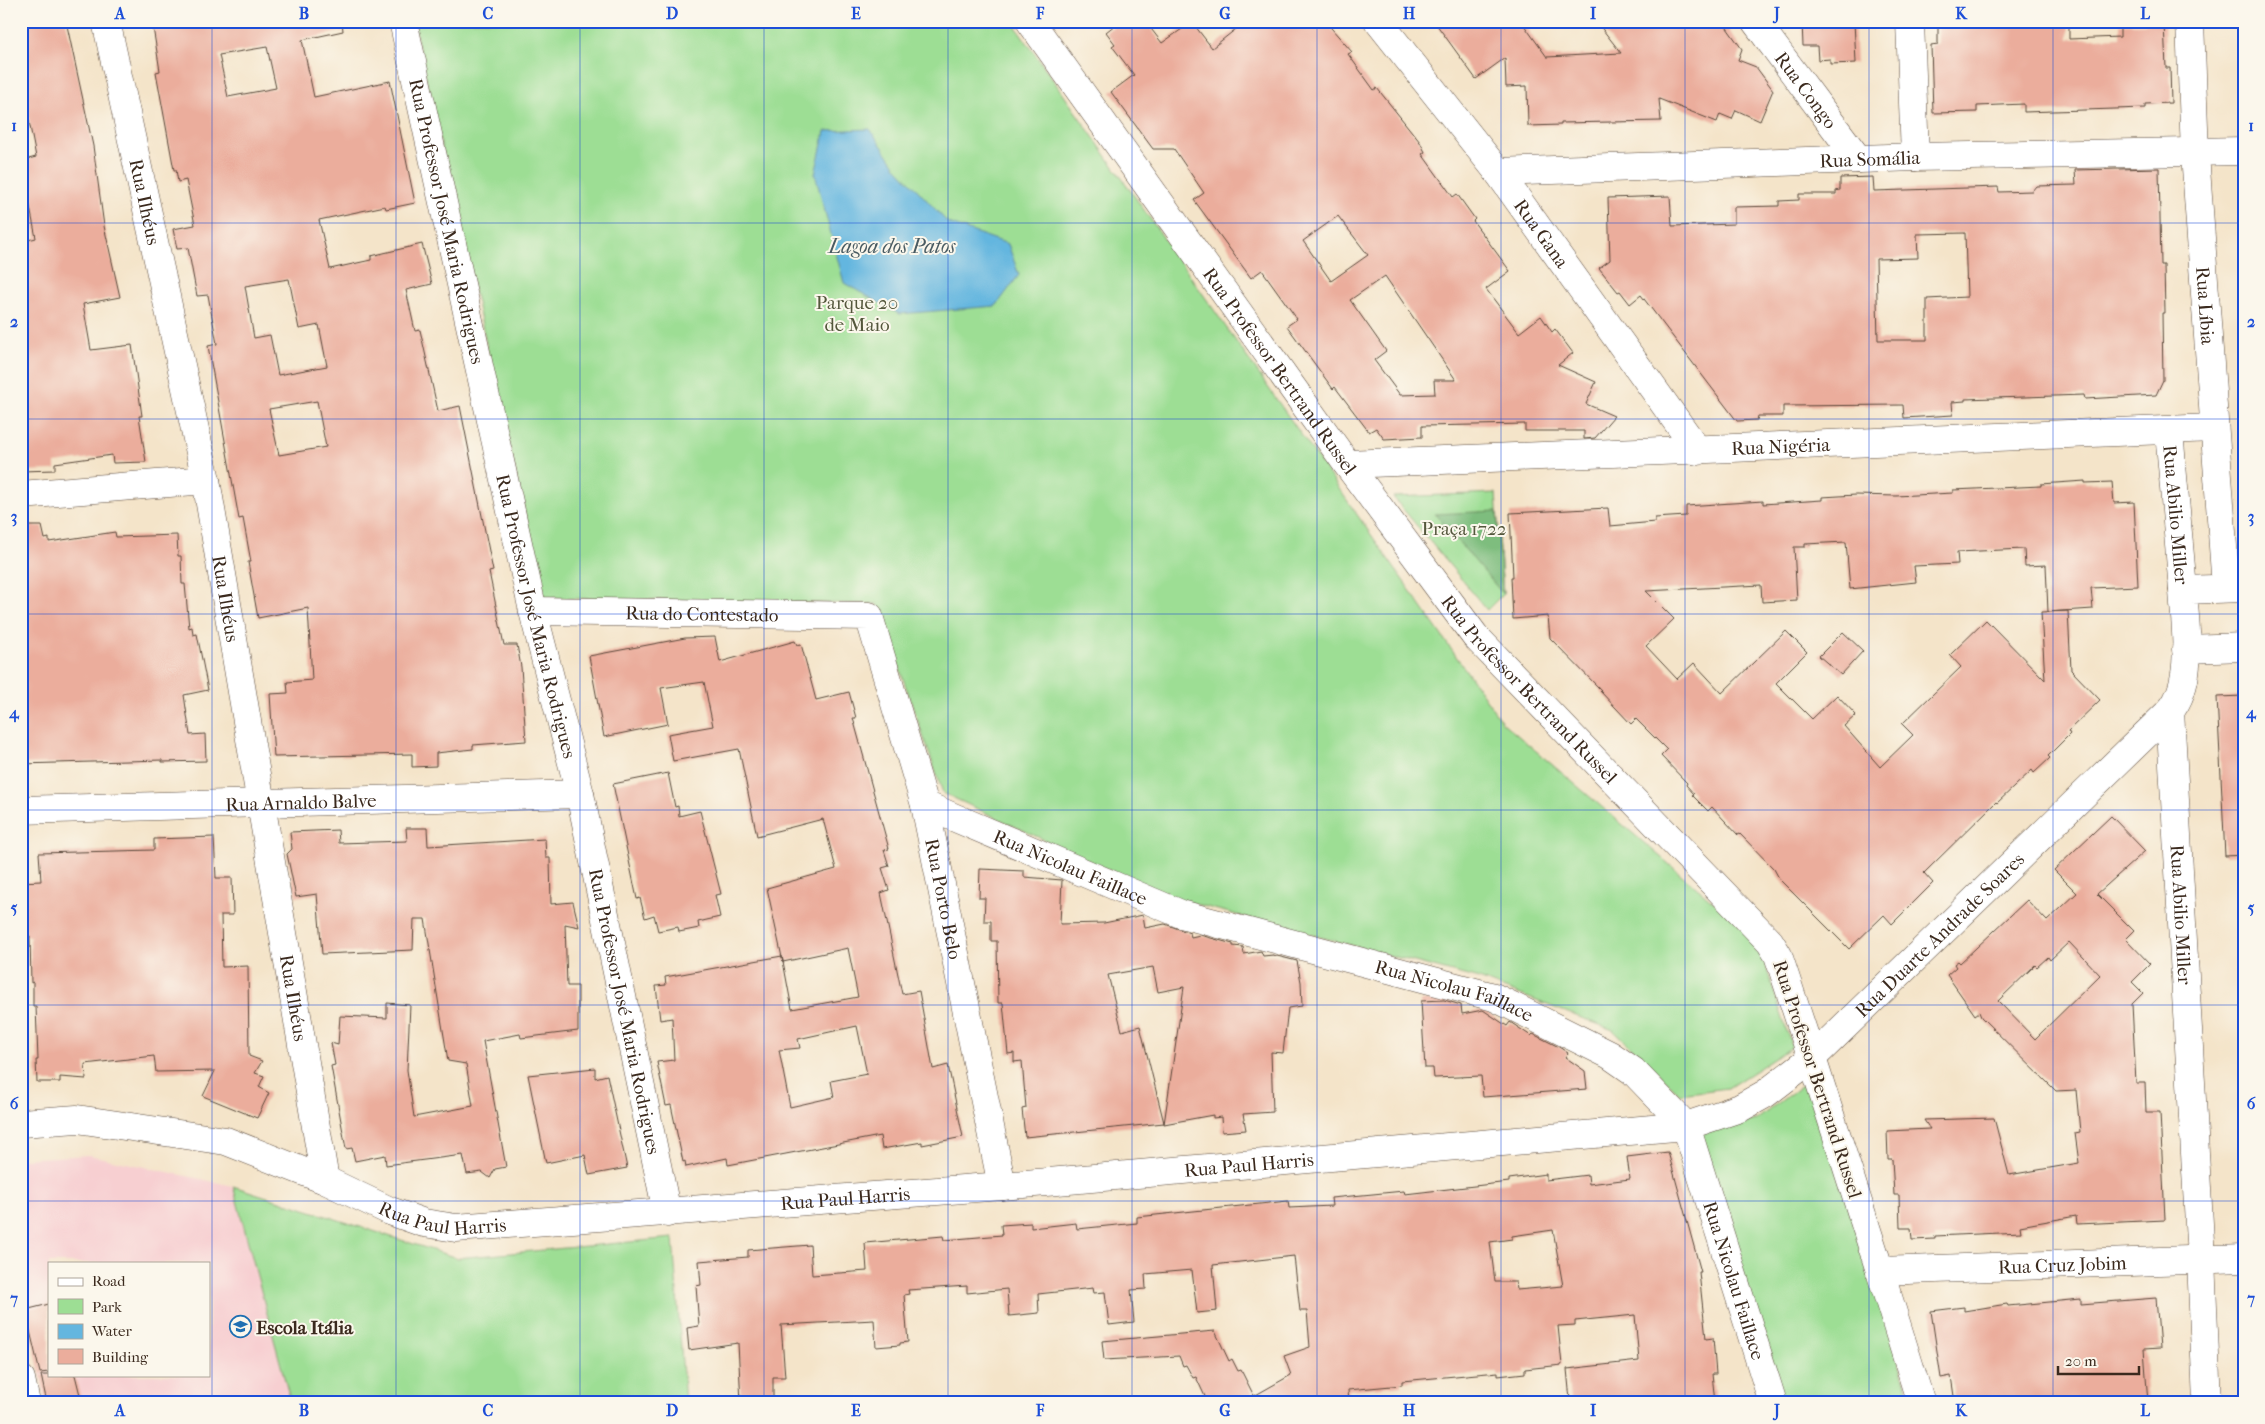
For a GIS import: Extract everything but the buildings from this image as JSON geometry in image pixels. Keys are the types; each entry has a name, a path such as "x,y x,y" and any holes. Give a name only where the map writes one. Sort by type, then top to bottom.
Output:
{"street":[{"name":"Rua Ilhéus","path":"106,21 206,480 325,1180"},
{"name":"Rua Professor José Maria Rodrigues","path":"402,21 533,611 580,794 667,1213"},
{"name":"Rua Professor Bertrand Russel","path":"1030,21 1347,464 1475,636 1770,942 1778,955 1812,1058 1921,1403"},
{"name":"Rua Gana","path":"1378,21 1498,172 1698,451"},
{"name":"Rua Congo","path":"1755,21 1858,159"},
{"path":"1910,21 1914,157"},
{"name":"Rua Líbia","path":"2190,21 2195,154 2214,428 2235,588"},
{"name":"Rua Somália","path":"1498,172 1914,157 2195,154 2244,151"},
{"name":"Rua Nigéria","path":"1347,464 1698,451 2214,428"},
{"name":"Rua Abilio Miller","path":"2169,431 2183,590 2186,649 2182,690 2178,702 2170,711 2201,1259 2207,1403"},
{"path":"21,495 206,480"},
{"path":"2183,590 2235,588"},
{"name":"Rua do Contestado","path":"533,611 869,616"},
{"name":"Rua Porto Belo","path":"869,616 925,805 1002,1186"},
{"path":"2186,649 2244,647"},
{"name":"Rua Duarte Andrade Soares","path":"1686,1126 1740,1108 1765,1094 1812,1058 2170,711"},
{"name":"Rua Arnaldo Balve","path":"21,810 580,794"},
{"name":"Rua Nicolau Faillace","path":"925,805 1181,914 1494,997 1610,1055 1632,1071 1686,1126 1773,1403"},
{"name":"Rua Paul Harris","path":"21,1124 78,1119 226,1141 325,1180 390,1211 424,1223 456,1228 1002,1186 1686,1126"},
{"name":"Rua Cruz Jobim","path":"1880,1272 2244,1258"},
{"path":"21,1379 26,1403"}],"shaded area":[{"name":"Escola Itália","path":"89,1155 233,1186 291,1403 46,1403 21,1278 21,1159"}],"green space":[{"name":"Parque 20 de Maio","path":"413,21 1012,21 1502,722 1757,939 1792,1047 1728,1088 1680,1094 1613,1030 1479,979 1165,896 943,793 877,604 544,598"},
{"name":"Praça 1722","path":"1496,493 1503,594 1487,610 1393,497"},
{"path":"1497,511 1503,594 1435,514"},
{"path":"1814,1076 1911,1403 1783,1403 1698,1133 1756,1120"},
{"path":"233,1186 457,1258 673,1238 685,1403 291,1403"}],"water":[{"name":"Lagoa dos Patos","path":"870,129 897,168 948,223 1008,244 1019,275 996,306 899,314 844,283 815,174 825,131"}],"place":[{"name":"Escola Itália","path":"240,1327"}]}
